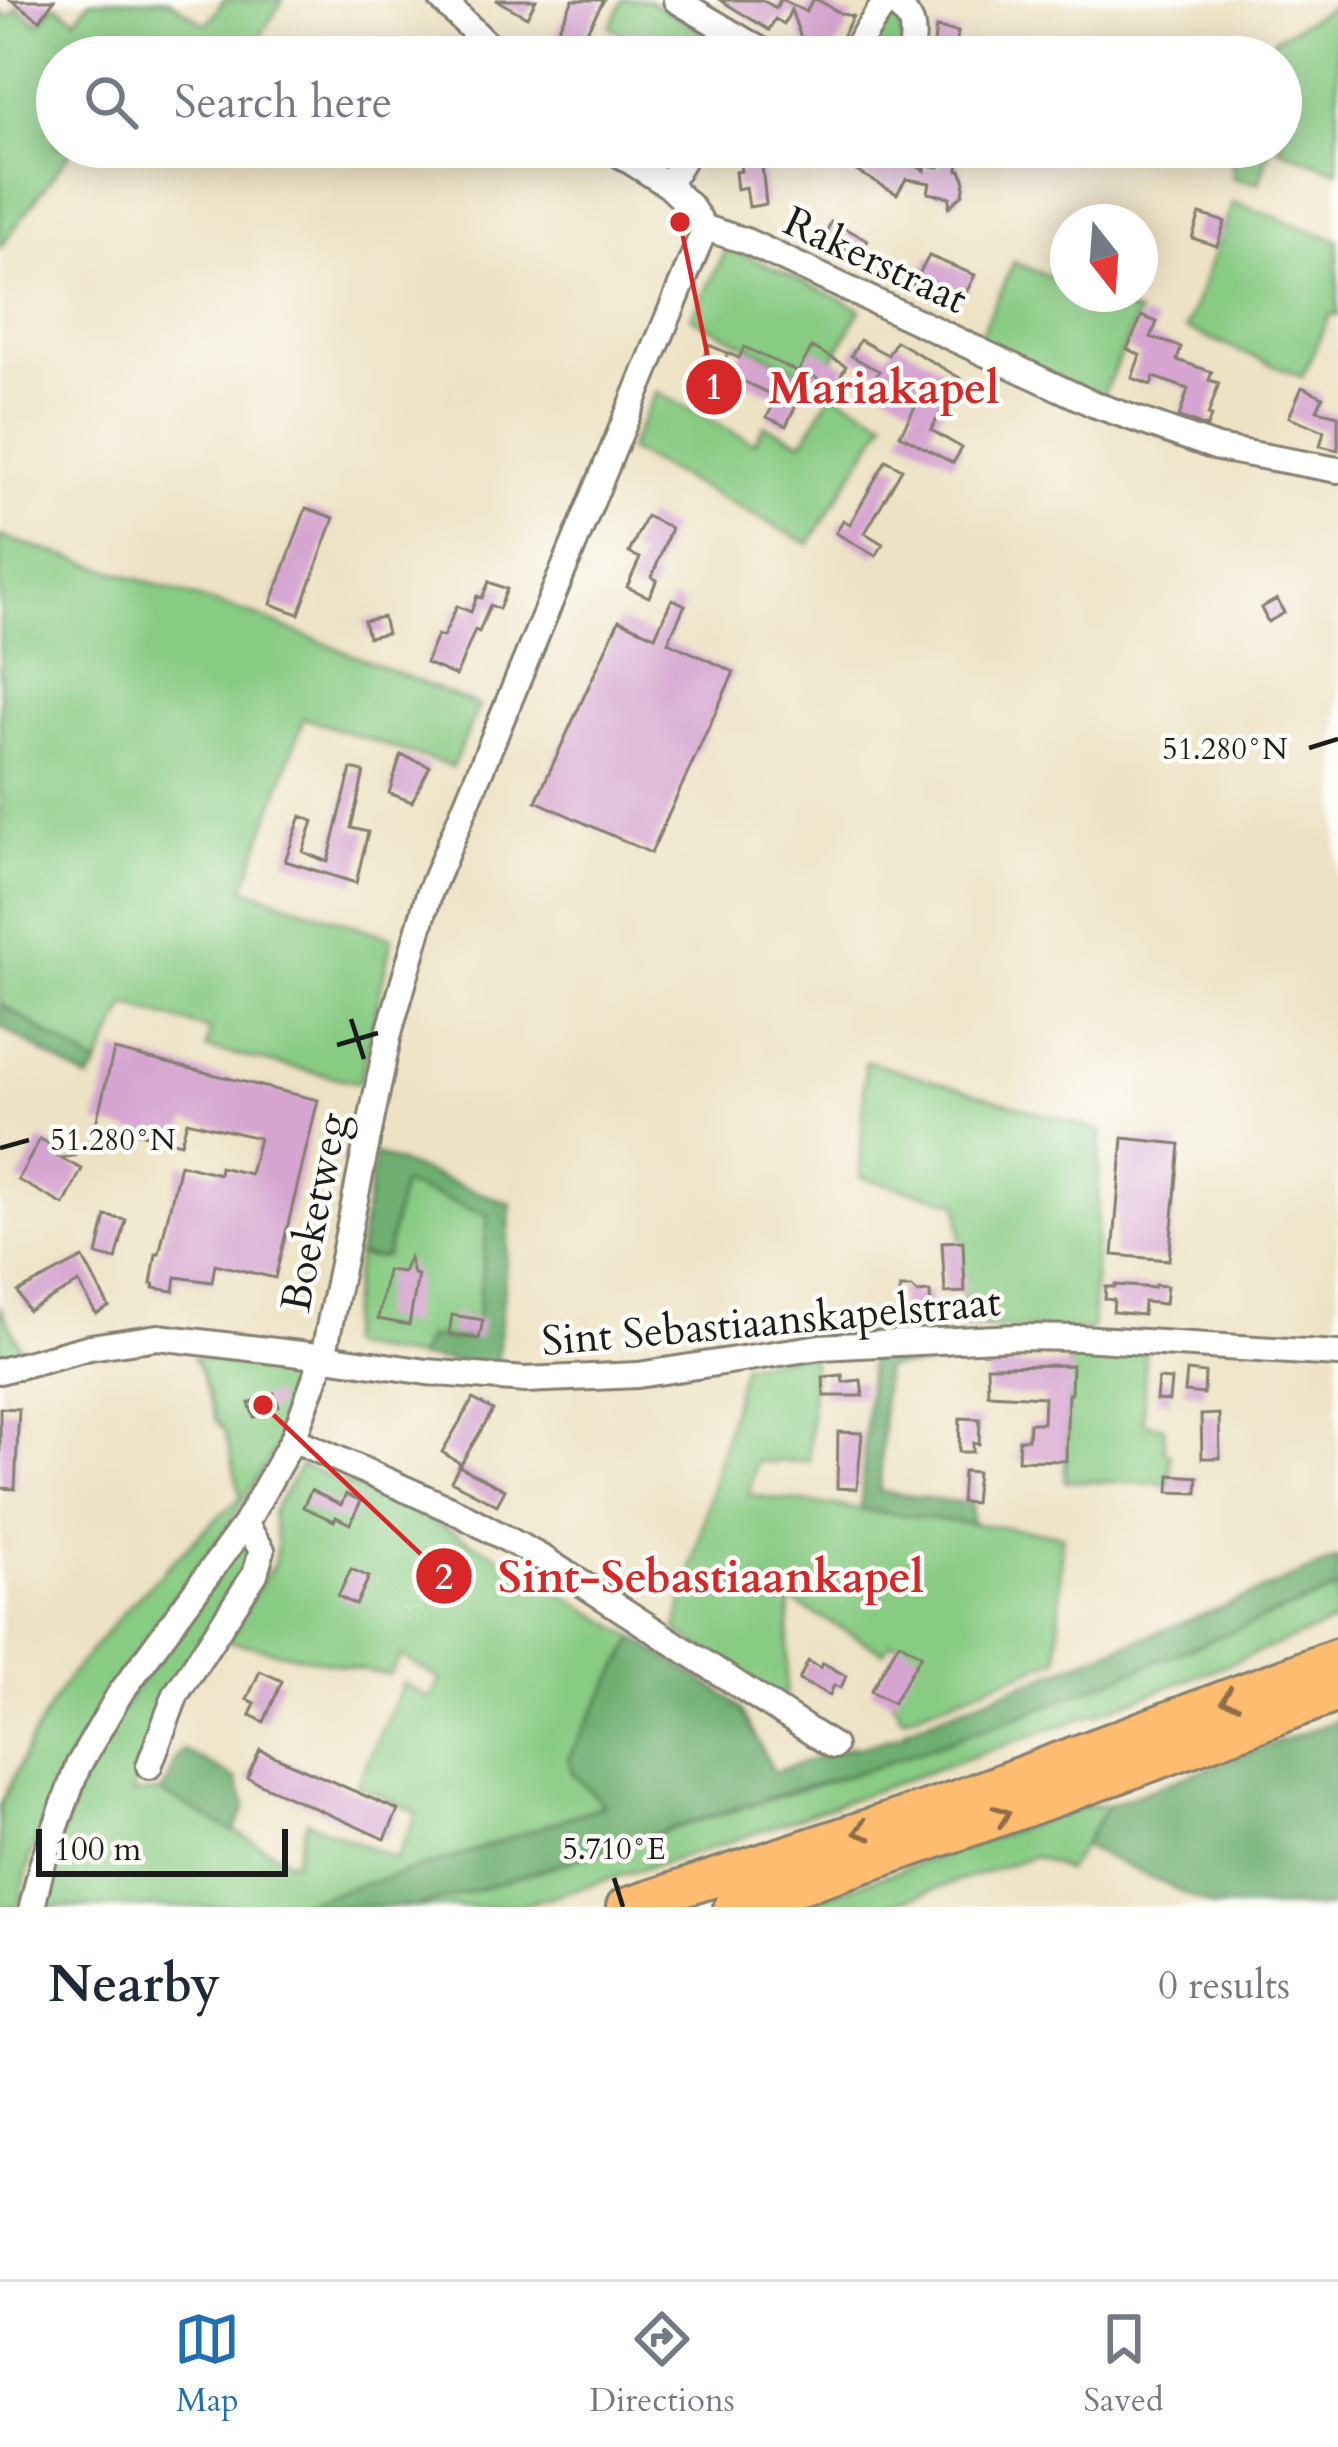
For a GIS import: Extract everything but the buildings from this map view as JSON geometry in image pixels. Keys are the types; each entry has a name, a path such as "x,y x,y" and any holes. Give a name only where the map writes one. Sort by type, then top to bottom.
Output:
{"highway":[{"path":"626,1907 957,1799 1338,1657"},
{"path":"732,1907 1338,1693"}],"street":[{"path":"677,0 726,36"},
{"path":"863,36 888,0 910,16 913,36"},
{"path":"445,1 479,36"},
{"name":"Rakerstraat","path":"641,168 668,185 705,228 746,241 1093,404 1219,448 1338,470"},
{"path":"668,185 678,168"},
{"name":"Boeketweg","path":"32,1907 78,1766 119,1695 245,1524 293,1439 323,1357 388,1033 429,894 705,228"},
{"name":"Sint Sebastiaanskapelstraat","path":"0,1371 90,1347 158,1337 524,1380 638,1376 820,1347 1016,1336 1338,1354"},
{"path":"293,1439 459,1513 544,1559 833,1746"},
{"path":"148,1766 176,1694 255,1574 262,1550 245,1524"}],"green space":[{"path":"90,0 170,0 206,25 224,0 283,0 260,36 36,36 36,168 59,168 0,248 0,12 9,18 17,8 38,24 55,4 76,19"},
{"path":"623,0 648,0 710,36 626,36 610,27"},
{"path":"1338,4 1338,171 1302,157 1302,36 1279,36"},
{"path":"887,15 901,19 902,36 873,36"},
{"path":"1233,168 1264,168 1259,183 1233,178"},
{"path":"1233,202 1338,240 1338,315 1330,314 1302,377 1186,329"},
{"path":"728,247 861,309 827,370 808,375 691,318"},
{"path":"1014,262 1050,277 1050,312 1138,314 1102,397 977,341"},
{"path":"656,392 754,443 764,425 803,442 832,392 886,420 809,544 628,450"},
{"path":"0,536 259,617 479,706 452,767 304,718 244,888 392,938 360,1083 206,1048 210,1030 131,1006 126,1006 98,1066 0,1003"},
{"path":"0,1003 98,1066 89,1081 0,1026"},
{"path":"867,1061 1101,1131 1092,1330 964,1327 959,1203 860,1177"},
{"path":"375,1154 511,1204 497,1366 418,1358 427,1338 457,1340 472,1330 488,1215 402,1184 386,1256 358,1256"},
{"path":"401,1183 488,1216 472,1330 462,1339 427,1338 418,1358 344,1343 358,1256 386,1256"},
{"path":"0,1306 23,1352 0,1357"},
{"path":"947,1345 946,1365 884,1370 880,1492 972,1504 972,1524 861,1510 870,1350"},
{"path":"1069,1348 1145,1352 1143,1423 1164,1427 1170,1484 1065,1481"},
{"path":"813,1353 809,1461 756,1462 749,1495 1062,1535 1058,1659 903,1718 891,1700 915,1655 892,1642 884,1652 790,1600 785,1703 676,1630 743,1364"},
{"path":"193,1358 293,1367 297,1384 291,1416 220,1538 101,1704 56,1788 30,1858 19,1907 0,1907 0,1806 31,1740 67,1679 127,1608 241,1497 225,1432 215,1418"},
{"path":"301,1465 408,1509 506,1560 635,1638 568,1759 573,1774 605,1805 447,1860 285,1907 39,1907 74,1796 117,1714 233,1553 249,1547 256,1563 145,1745 132,1794 160,1792 294,1863 307,1821 396,1859 417,1813 357,1784 403,1683 430,1699 441,1680 401,1656 389,1675 222,1640 274,1564 277,1545 272,1512"},
{"path":"1338,1558 1338,1589 1038,1709 869,1769 416,1907 285,1907 447,1860 604,1805 573,1774 568,1758 635,1638 728,1697 741,1710 774,1772 907,1733 906,1729"},
{"path":"1338,1589 1338,1621 1142,1697 706,1850 516,1907 416,1907 869,1769 1038,1709"},
{"path":"1338,1720 1338,1907 1214,1907 1083,1846 1108,1805"},
{"path":"184,1750 236,1779 246,1806 234,1832 160,1792"},
{"path":"1108,1805 1067,1870 1034,1856 882,1907 820,1907 817,1899 1080,1807"}],"place":[{"name":"Mariakapel","path":"680,222"},
{"name":"Sint-Sebastiaankapel","path":"263,1405"}]}
